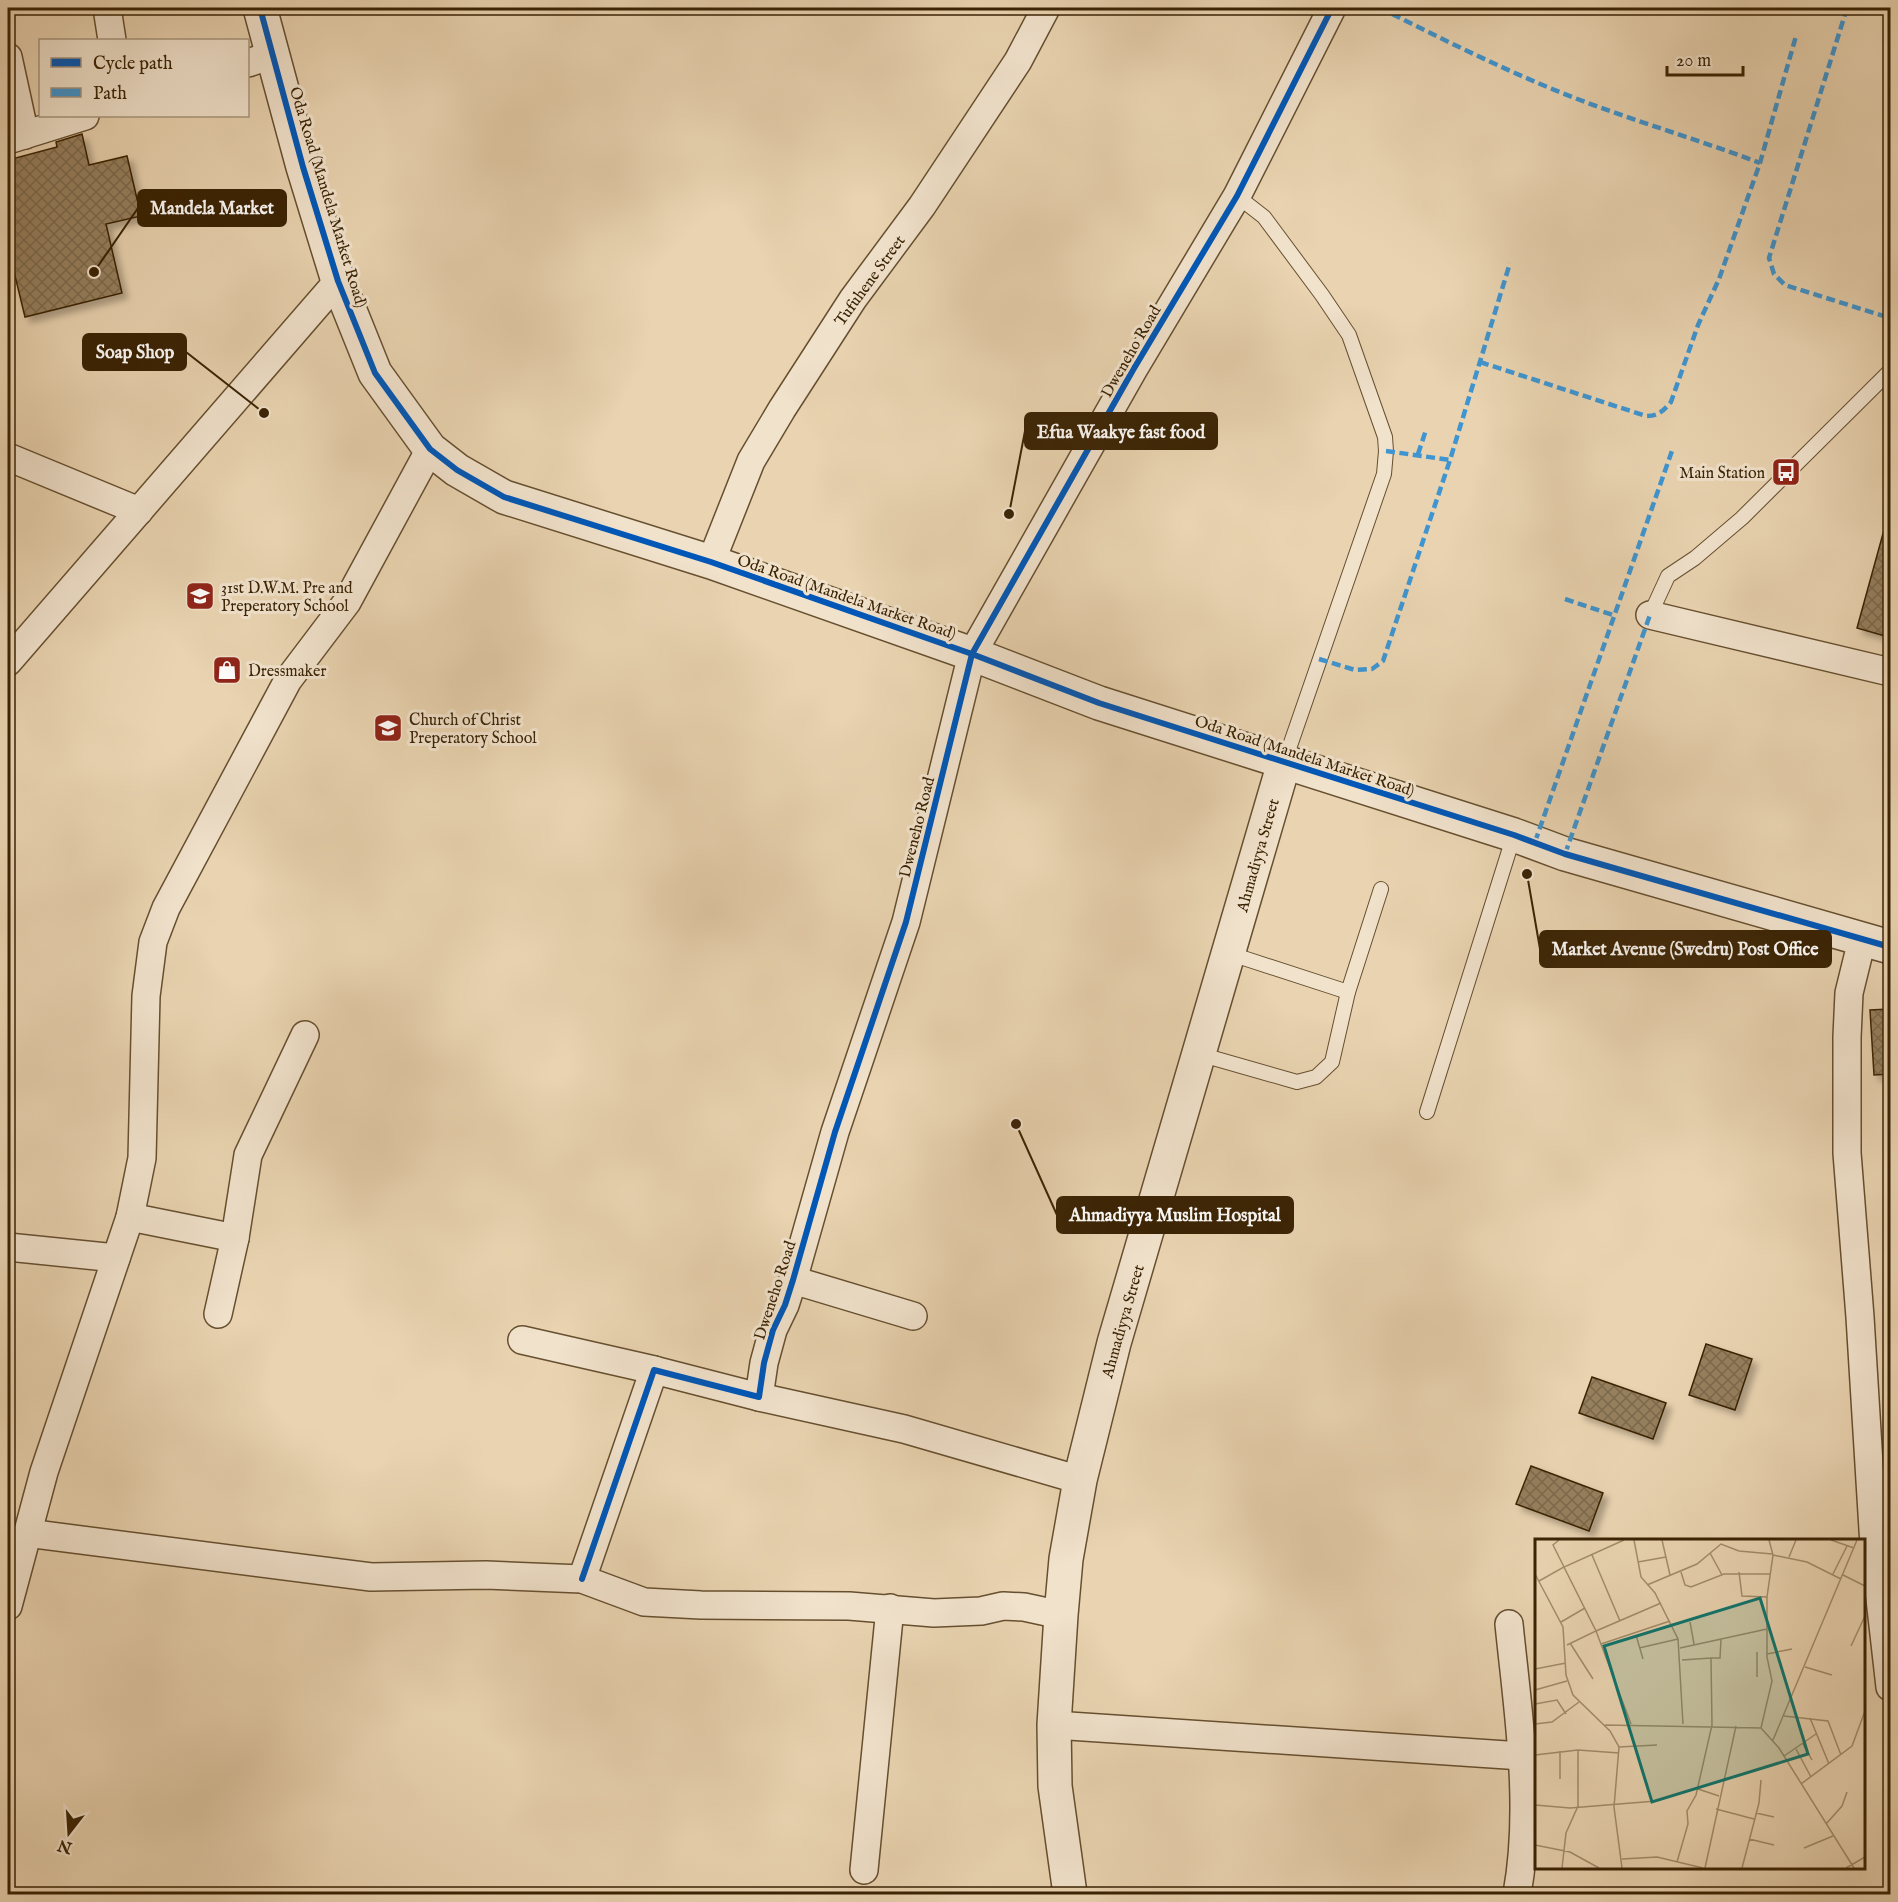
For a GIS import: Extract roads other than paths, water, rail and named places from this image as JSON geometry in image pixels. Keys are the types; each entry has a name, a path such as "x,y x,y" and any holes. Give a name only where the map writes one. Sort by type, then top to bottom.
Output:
{"street":[{"name":"Oda Road (Mandela Market Road)","path":"260,8 260,59 303,168 338,281 375,373 430,449 457,470 504,497 711,562 972,654 1099,703 1514,835 1565,854 1876,943"},
{"name":"Tufuhene Street","path":"711,562 752,461 782,409 853,299 922,206 999,90 1018,61 1046,8"},
{"name":"Dweneho Road","path":"759,1397 773,1330 794,1280 835,1132 906,922 972,654 1133,370 1237,196 1332,8"},
{"path":"8,57 16,137 82,117"},
{"path":"8,662 338,281"},
{"path":"8,1606 44,1472 130,1217 142,1158 146,996 153,942 166,908 288,680 347,602 430,449"},
{"path":"8,457 139,511"},
{"path":"1650,615 1890,672"},
{"name":"Ahmadiyya Street","path":"1070,1894 1055,1786 1054,1725 1066,1559 1080,1480 1114,1342 1284,763"},
{"path":"1876,943 1849,993 1846,1036 1846,1153 1860,1317 1874,1546 1890,1687"},
{"path":"218,1314 235,1238 248,1155 305,1035"},
{"path":"130,1217 235,1238"},
{"path":"8,1247 116,1258"},
{"path":"794,1280 913,1316"},
{"path":"522,1340 904,1429 1080,1480"},
{"path":"582,1579 654,1371"},
{"path":"27,1533 371,1577 486,1575 582,1579 644,1602 701,1605 849,1606 934,1612 981,1611 1003,1606 1024,1607 1061,1615"},
{"path":"864,1870 890,1608"},
{"path":"1509,1624 1524,1800 1517,1894"},
{"path":"1054,1725 1522,1756"}],"lane":[{"path":"1237,196 1264,217 1349,335 1385,436 1384,474 1284,763"},
{"path":"1650,615 1668,576 1695,558 1742,518 1890,371"},
{"path":"1427,1112 1514,835"},
{"path":"1199,1054 1297,1082 1316,1077 1332,1062 1348,992 1381,889"},
{"path":"1228,953 1348,992"}],"place":[{"name":"Mandela Market","path":"94,272"},
{"name":"Soap Shop","path":"264,413"},
{"name":"Main Station","path":"1786,472"},
{"name":"Efua Waakye fast food","path":"1009,514"},
{"name":"31st D.W.M. Pre and Preperatory School","path":"200,596"},
{"name":"Dressmaker","path":"227,670"},
{"name":"Church of Christ Preperatory School","path":"388,728"},
{"name":"Market Avenue (Swedru) Post Office","path":"1527,874"},
{"name":"Ahmadiyya Muslim Hospital","path":"1016,1124"}]}
